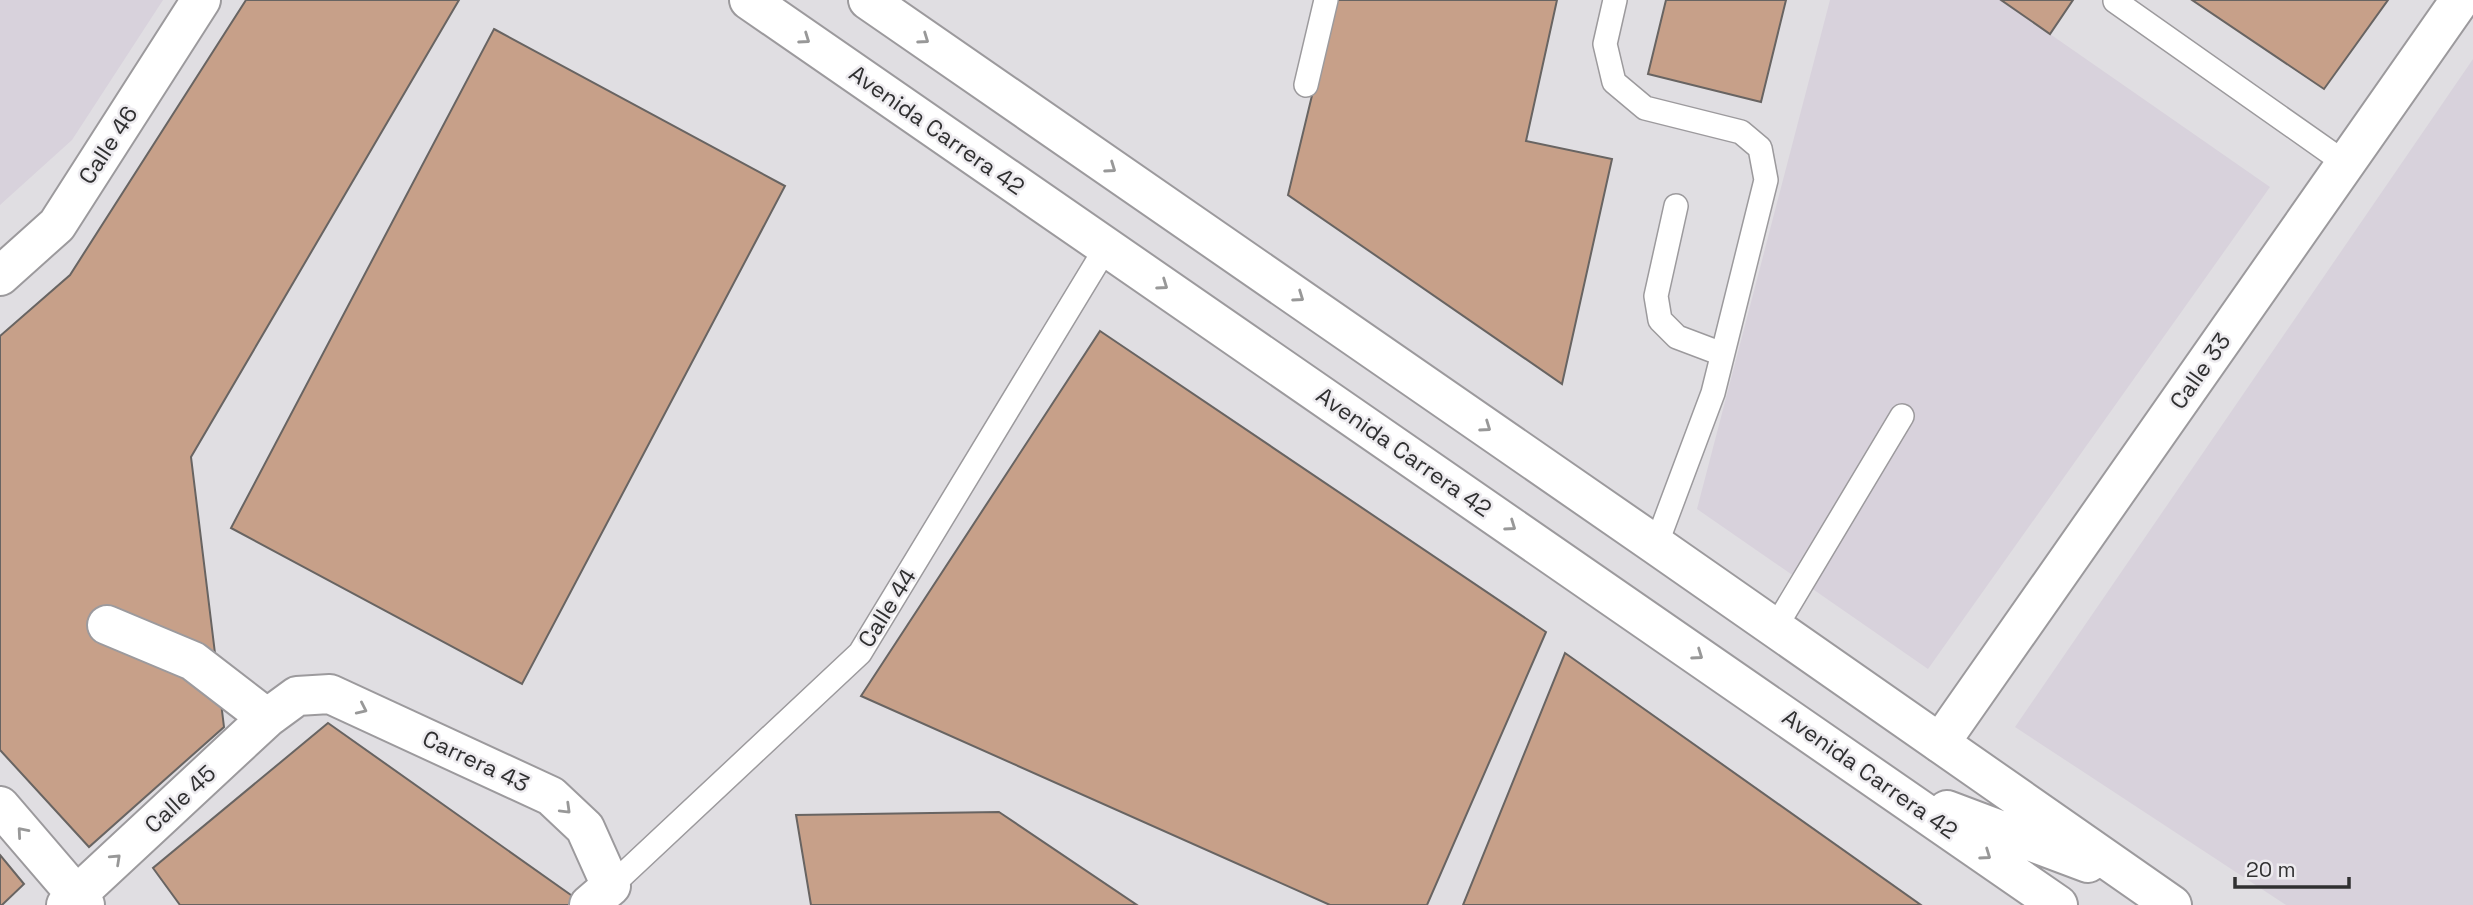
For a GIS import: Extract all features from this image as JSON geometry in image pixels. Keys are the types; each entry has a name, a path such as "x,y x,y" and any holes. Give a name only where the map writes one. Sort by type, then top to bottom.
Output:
{"main road":[{"name":"Calle 46","path":"0,276 57,225 201,0"},
{"name":"Avenida Carrera 42","path":"749,0 2058,905"},
{"path":"868,0 2172,905"},
{"name":"Calle 33","path":"1940,743 2460,0"},
{"path":"107,625 193,661 267,718"},
{"name":"Carrera 43","path":"298,696 330,694 551,796 585,828 600,895"},
{"name":"Calle 45","path":"76,902 267,718 298,696"},
{"path":"1893,790 2139,882"},
{"path":"0,806 76,902"}],"lane":[{"path":"1306,85 1326,0"},
{"path":"1615,0 1605,44 1614,82 1645,108 1741,132 1760,148 1766,180 1713,393 1656,545"},
{"path":"2115,1 2345,163"},
{"path":"1676,206 1656,296 1660,320 1677,337 1722,354"},
{"name":"Calle 44","path":"600,895 860,653 1107,246"},
{"path":"1775,628 1902,416"}],"shaded area":[{"path":"0,0 163,0 72,140 0,205"},
{"path":"1830,0 2001,0 2270,187 1928,669 1697,509"},
{"path":"2473,59 2473,905 2286,905 2015,727"}],"building":[{"path":"246,0 459,0 191,457 224,727 89,847 0,750 0,336 70,275"},
{"path":"1335,0 1557,0 1526,141 1612,159 1562,384 1288,195"},
{"path":"1666,0 1786,0 1761,102 1648,74"},
{"path":"2001,0 2073,0 2050,34"},
{"path":"2192,0 2388,0 2324,89"},
{"path":"494,29 785,186 522,684 231,528"},
{"path":"1100,331 1546,632 1427,905 1330,905 861,696"},
{"path":"1565,653 1921,905 1463,905"},
{"path":"328,723 578,900 572,905 180,905 153,868"},
{"path":"999,812 1137,905 811,905 796,815"},
{"path":"0,855 24,884 2,905 0,905"}]}
